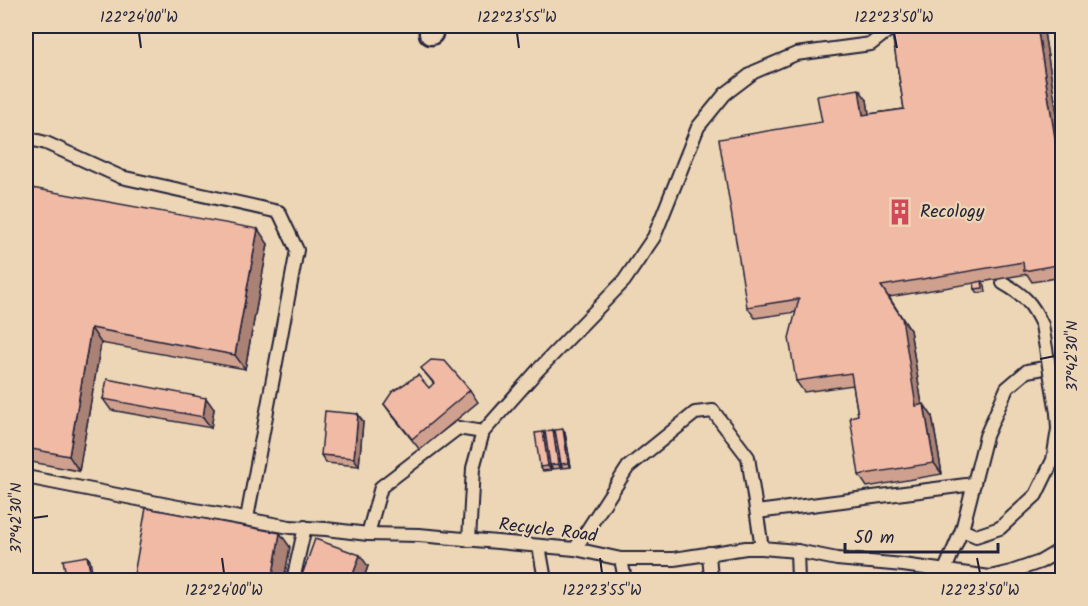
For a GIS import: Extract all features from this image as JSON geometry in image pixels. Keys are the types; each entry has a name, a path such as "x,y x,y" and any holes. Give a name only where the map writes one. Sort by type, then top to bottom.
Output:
{"lane":[{"path":"469,540 473,468 483,432 538,370 624,281 654,237 698,127 725,94 754,72 796,54 871,44 894,26"},
{"path":"26,138 46,143 121,177 279,212 297,250 247,518"},
{"path":"962,530 976,536 1000,528 1036,495 1053,460 1058,429 1057,413 1042,325 1033,305 1004,283"},
{"path":"944,572 962,530 986,436 1007,388 1027,372 1062,365"},
{"path":"575,549 628,467 695,412 713,411 748,457 762,548"},
{"path":"368,534 381,487 458,428 483,432"},
{"name":"Recycle Road","path":"26,477 194,510 305,527 368,534 403,534 575,549 621,559 674,559 746,548 762,548 797,551 837,560 903,565 990,577 1040,562 1062,549"},
{"path":"757,512 974,484"},
{"path":"293,580 305,527"},
{"path":"539,546 544,580"},
{"path":"797,551 798,580"},
{"path":"709,553 711,580"},
{"path":"621,559 625,580"}],"building":[{"name":"Recology","path":"891,26 1037,26 1062,175 1062,264 1024,271 1023,262 881,286 902,318 916,406 924,404 934,463 859,475 850,417 858,415 851,373 796,381 789,338 799,299 747,307 719,139 822,122 817,96 859,89 863,115 904,109"},
{"path":"26,187 258,229 235,355 91,328 69,456 26,448"},
{"path":"982,281 983,288 975,289 974,283"},
{"path":"431,360 445,361 470,390 412,439 384,404 392,392 418,375 429,388 434,383 421,368"},
{"path":"107,379 206,398 203,417 103,399"},
{"path":"325,411 358,414 354,458 321,455"},
{"path":"563,429 568,463 561,464 555,430"},
{"path":"553,430 558,464 550,465 545,431"},
{"path":"543,432 548,466 540,467 535,433"},
{"path":"146,508 280,533 272,580 133,580"},
{"path":"315,539 360,555 351,580 316,580 302,575"},
{"path":"87,556 92,580 67,580 63,560"}],"place":[{"name":"Recology","path":"900,212"}]}
